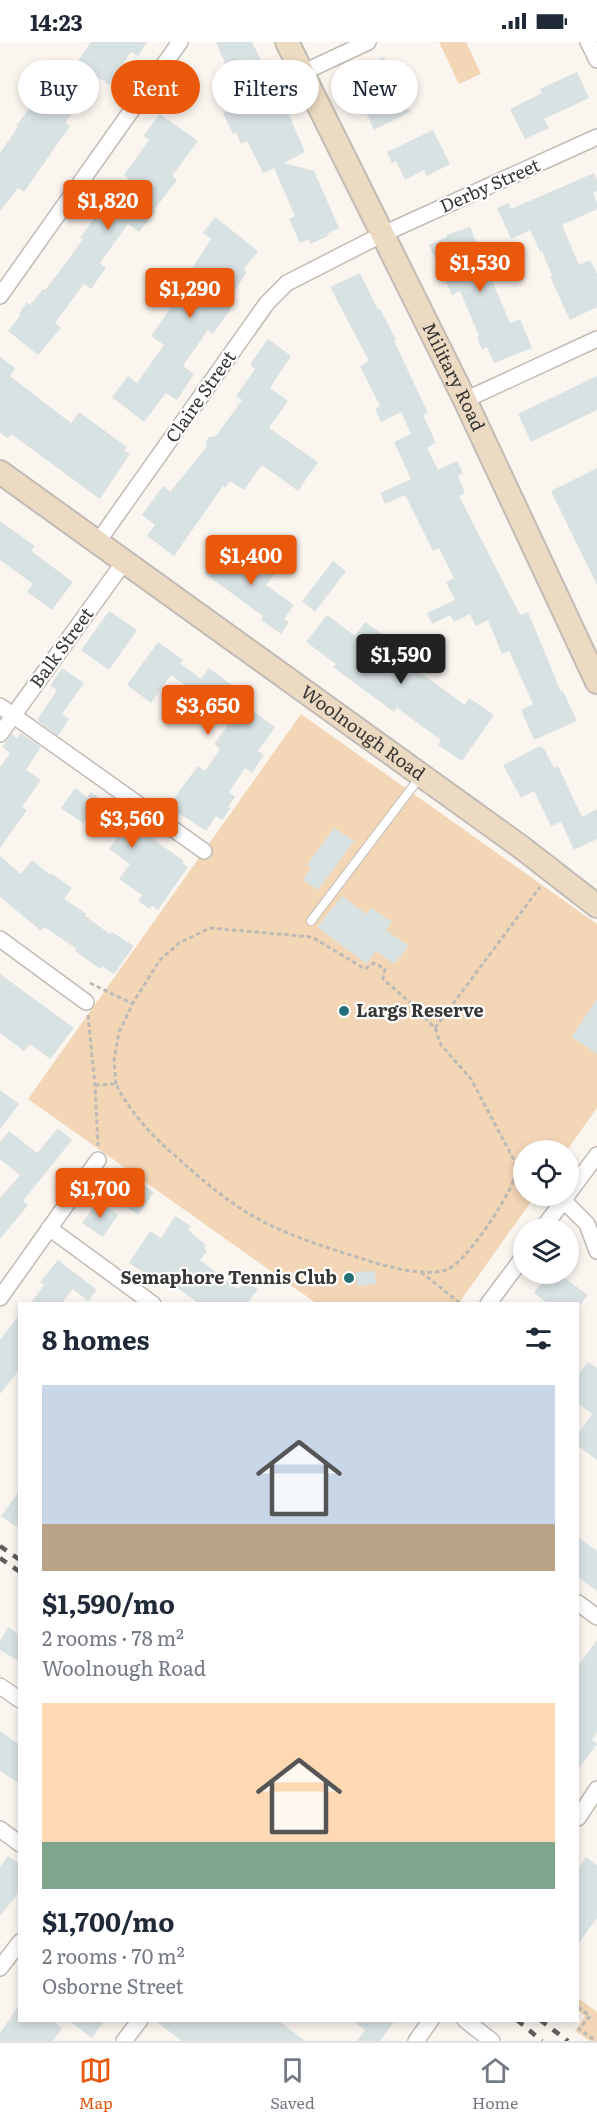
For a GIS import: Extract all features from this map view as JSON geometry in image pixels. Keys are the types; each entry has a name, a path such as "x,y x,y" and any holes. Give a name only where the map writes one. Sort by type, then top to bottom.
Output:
{"street":[{"path":"0,296 180,42"},
{"name":"Military Road","path":"287,42 296,60"},
{"path":"319,65 368,42"},
{"path":"588,42 597,60"},
{"name":"Military Road","path":"319,107 590,650 597,682"},
{"name":"Derby Street","path":"383,234 597,137"},
{"name":"Claire Street","path":"97,543 267,303 287,283 383,234"},
{"path":"465,400 597,339"},
{"name":"Woolnough Road","path":"0,472 521,847 597,906"},
{"name":"Balk Street","path":"0,734 124,562"},
{"path":"0,706 204,851"},
{"name":"Woolnough Road","path":"521,847 597,893"},
{"path":"0,939 86,1002"},
{"path":"579,1180 597,1155"},
{"path":"1,1296 98,1160"},
{"path":"551,1218 560,1206"},
{"path":"574,1206 587,1224 597,1251"},
{"path":"50,1228 150,1302"},
{"path":"490,1302 513,1271"},
{"path":"579,1604 597,1617"},
{"path":"0,1686 18,1699"},
{"path":"579,1817 597,1790"},
{"path":"0,1829 18,1842"},
{"path":"0,1968 18,1945"},
{"path":"124,2041 138,2022"},
{"path":"416,2041 430,2022"},
{"path":"468,2022 492,2041"}],"lane":[{"path":"311,921 421,776"}],"path":[{"path":"435,1028 540,887"},
{"path":"513,1158 471,1079 441,1044 435,1028 383,979 385,969 374,963 364,969 312,937 210,928 179,943 160,960 119,1032 114,1060 116,1084 127,1105 162,1146 210,1187 239,1208 285,1232 317,1245 380,1265 421,1272 446,1270 461,1261 507,1196 513,1182"},
{"path":"90,983 133,1004"},
{"path":"86,1002 95,1085 98,1160"},
{"path":"95,1085 116,1084"},
{"path":"421,1272 458,1302"},
{"path":"579,2008 590,2016 579,2029 596,2041"}],"shaded area":[{"path":"439,42 466,42 481,74 459,84"},
{"name":"Largs Reserve","path":"301,714 597,924 597,1108 574,1140 513,1140 513,1206 528,1206 519,1218 513,1218 513,1227 460,1302 315,1302 28,1099"},
{"path":"579,1999 597,2012 597,2041 590,2041 575,2031 585,2016 579,2011"}],"building":[{"path":"91,42 147,42 138,56 131,52 126,60 111,60 109,85 99,78 99,60 79,60"},
{"path":"216,42 252,42 261,60 224,60"},
{"path":"577,72 589,98 544,119 549,128 525,139 510,109 542,93 540,89"},
{"path":"25,114 71,114 65,123 70,126 24,192 18,188 0,211 0,153 18,127 16,126"},
{"path":"160,114 198,141 172,176 177,180 154,210 156,211 139,232 128,224 100,263 106,268 91,289 84,284 55,323 61,328 38,355 8,331 20,316 27,302 30,305 62,268 108,199 114,203 131,181 124,175 149,140 143,136"},
{"path":"223,114 289,114 305,152 284,163 314,171 339,228 311,244 309,239 300,243 289,219 295,216 274,168 263,173 247,141 241,144 236,133 233,134"},
{"path":"367,114 406,114 374,130"},
{"path":"433,130 450,164 427,176 424,170 405,180 396,161 392,163 387,152"},
{"path":"594,173 597,180 597,191 593,193 597,209 562,225 579,265 590,260 597,274 597,307 570,320 550,277 552,276 542,251 540,252 530,230 511,239 497,208 509,203 511,209"},
{"path":"215,217 258,251 244,269 247,272 226,303 232,307 213,334 208,330 183,366 194,374 177,400 166,393 144,422 112,397 128,376 137,383 164,345 151,336 172,306 169,304 211,239 203,233"},
{"path":"470,227 481,253 490,249 500,273 491,278 510,323 520,319 532,348 494,363 487,347 482,350 477,337 479,336 460,291 452,295 429,245 447,237 446,235"},
{"path":"360,273 396,340 394,341 428,413 423,415 436,443 427,448 438,470 457,461 463,473 458,476 465,493 459,496 517,609 521,615 528,612 561,692 563,691 577,721 534,740 521,710 533,704 509,651 502,654 488,620 476,626 470,614 454,622 450,615 432,624 427,613 455,600 446,582 454,578 439,548 433,551 405,495 385,504 380,493 411,479 394,442 411,434 401,412 381,422 375,409 380,406 360,366 369,361 330,287"},
{"path":"268,339 291,356 270,388 288,401 269,428 318,462 298,491 262,465 244,490 230,481 225,488 223,486 174,556 147,536 155,525 142,515 163,486 170,492 206,448 209,437 216,436 242,400 236,396 255,369 250,364"},
{"path":"0,357 15,368 10,376 71,423 79,412 127,447 124,450 130,454 100,499 11,434 8,438 0,433"},
{"path":"597,376 597,410 531,442 518,414"},
{"path":"597,468 597,585 551,491"},
{"path":"0,521 35,546 31,551 73,582 52,610 27,592 33,584 0,560"},
{"path":"221,546 249,566 258,553 279,568 266,585 294,605 284,619 289,622 281,634 261,620 263,616 204,573"},
{"path":"333,561 346,571 315,612 302,601"},
{"path":"109,611 137,630 109,670 81,650"},
{"path":"327,615 355,636 365,622 396,644 392,649 465,705 469,698 494,715 462,761 438,745 441,740 397,708 394,712 333,667 336,664 306,642"},
{"path":"158,642 183,660 180,663 201,679 209,668 237,689 232,696 275,727 258,751 264,755 252,773 245,768 229,792 235,797 228,807 231,808 222,820 216,816 206,831 180,814 178,817 166,809 198,766 205,771 220,749 214,744 228,725 189,696 193,691 171,675 151,703 127,685"},
{"path":"62,668 84,683 62,714 69,719 58,736 37,720 57,690 50,686"},
{"path":"21,733 41,747 26,770 41,780 22,807 27,810 0,848 0,767 10,753 2,747 12,734 17,738"},
{"path":"540,746 554,768 558,766 582,817 597,809 597,839 574,850 561,822 551,826 534,791 521,798 503,765"},
{"path":"75,788 87,797 91,792 103,801 105,798 123,810 121,813 184,861 182,863 188,867 158,910 152,905 150,909 138,901 142,895 119,879 130,864 109,849 117,838 88,817 83,823 61,808"},
{"path":"334,828 354,841 318,890 303,880 311,868 307,865"},
{"path":"0,856 21,874 32,860 50,875 51,873 72,888 64,899 87,914 85,916 110,934 112,932 134,946 114,974 102,966 100,969 75,951 77,949 44,927 41,931 0,897"},
{"path":"342,896 366,914 371,908 392,922 386,930 409,946 394,964 376,951 367,964 317,927"},
{"path":"0,974 74,1028 50,1059 30,1044 24,1051 0,1033"},
{"path":"597,999 597,1054 572,1037"},
{"path":"0,1090 19,1104 0,1129"},
{"path":"58,1128 72,1140 23,1201 28,1205 0,1239 0,1198 20,1175 0,1159 0,1142 9,1131 37,1153"},
{"path":"124,1173 154,1192 138,1215 118,1202 125,1190 117,1184"},
{"path":"98,1201 118,1215 103,1237 82,1223"},
{"path":"175,1216 191,1226 188,1230 206,1245 204,1248 207,1251 200,1260 238,1289 246,1280 258,1289 248,1302 197,1302 159,1275 155,1280 129,1263 150,1231 161,1238"},
{"path":"58,1260 97,1290 88,1301 73,1289 63,1302 31,1302 44,1285 40,1282"},
{"path":"375,1271 376,1284 357,1286 356,1272"},
{"path":"541,1284 573,1284 588,1295 581,1304 579,1302 546,1302 534,1293"},
{"path":"18,1317 18,1372 0,1394 0,1340"},
{"path":"588,1362 597,1368 597,1460 579,1447 579,1433 592,1414 579,1404 579,1374"},
{"path":"18,1493 18,1528 1,1516"},
{"path":"579,1538 597,1551 597,1591 579,1578"},
{"path":"8,1627 18,1634 18,1661 0,1650 0,1641"},
{"path":"597,1640 597,1732 592,1740 597,1744 579,1769 579,1665"},
{"path":"0,1731 18,1744 18,1783 0,1771"},
{"path":"8,1856 18,1863 18,1894 0,1916 0,1867"},
{"path":"586,1857 597,1865 597,1918 579,1943 579,1868"},
{"path":"18,2007 18,2022 54,2022 62,2028 53,2041 0,2041 0,2033"},
{"path":"71,2022 104,2022 92,2038"},
{"path":"157,2022 281,2022 305,2041 182,2041"},
{"path":"355,2022 394,2022 380,2041 357,2041 365,2030"}],"railway":[{"path":"0,1546 18,1559"},
{"path":"0,1558 18,1571"},
{"path":"519,2022 542,2041"},
{"path":"543,2022 568,2041"}],"place":[{"name":"Largs Reserve","path":"344,1011"},
{"name":"Semaphore Tennis Club","path":"349,1278"}]}
